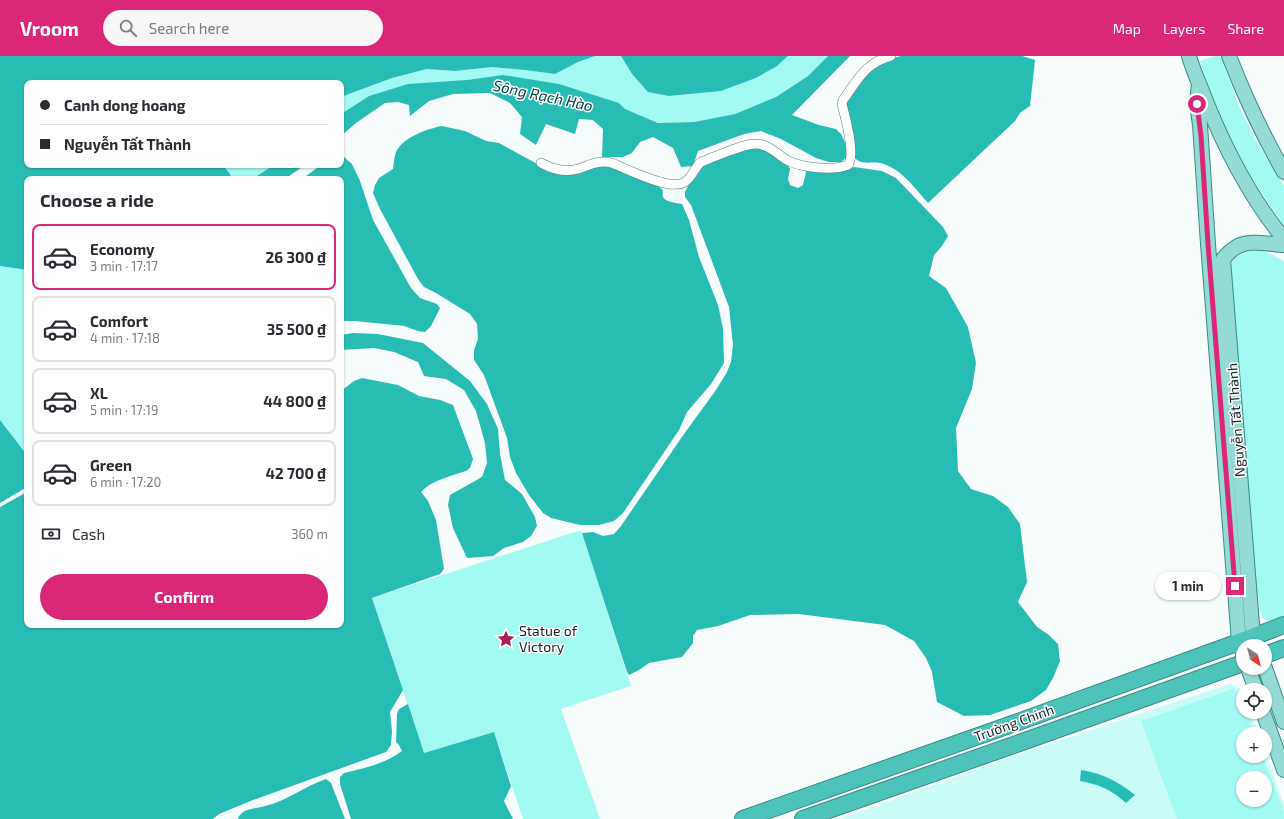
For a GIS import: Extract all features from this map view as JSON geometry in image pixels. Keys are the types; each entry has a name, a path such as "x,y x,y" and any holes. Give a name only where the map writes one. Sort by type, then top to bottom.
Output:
{"highway":[{"name":"Trường Chinh","path":"1258,639 1284,624"},
{"path":"1272,652 1284,648"},
{"name":"Trường Chinh","path":"743,819 1018,722 1236,649"},
{"name":"Trường Chinh","path":"803,819 1236,666"},
{"path":"1018,722 1025,741"}],"main road":[{"path":"1190,56 1214,121 1238,170 1284,239"},
{"path":"1229,56 1246,99 1264,138 1284,172"},
{"name":"Nguyễn Tất Thành","path":"1199,83 1197,104 1202,146 1209,261 1247,639"},
{"path":"1209,261 1224,259 1231,250 1240,244 1252,243 1284,245"},
{"name":"Nguyễn Tất Thành","path":"1224,259 1248,639"},
{"path":"1267,675 1284,722"},
{"path":"1266,719 1284,770"}],"street":[{"path":"541,163 555,169 563,170 578,169 593,163 612,163 654,180 673,185 680,184 688,180 701,162 741,147 758,144 766,146 790,162 816,168 843,167 848,165 851,158 850,143 842,104 843,100 870,65 891,56"}],"shaded area":[{"path":"595,56 621,56 632,74 669,96 721,91 756,78 777,66 788,56 828,56 808,76 776,97 735,114 694,122 658,123 625,109 619,103 503,75 369,96 344,112 344,96 392,78 427,69 455,71 492,67 555,74 578,62"},
{"path":"1219,56 1221,58 1239,106 1254,137 1284,186 1284,225 1248,173 1230,142 1200,61"},
{"path":"225,168 269,168 257,176 231,176"},
{"path":"1261,250 1284,261 1284,618 1267,621 1263,618 1260,611 1252,554 1230,267 1238,255"},
{"path":"0,266 24,270 24,451 0,420"},
{"path":"581,530 631,686 561,709 600,819 523,819 494,732 424,753 372,598"},
{"path":"1230,684 1236,687 1236,719 1254,719 1256,727 1236,727 1236,763 1269,763 1284,805 1284,819 840,819 1019,754"},
{"path":"1233,689 1236,691 1236,719 1250,719 1252,727 1236,727 1236,763 1266,763 1269,771 1236,771 1236,807 1272,807 1272,780 1284,812 1284,819 1177,819 1141,721"}],"water":[{"path":"0,56 595,56 578,62 555,74 492,67 455,71 427,69 392,78 344,96 344,80 24,80 24,168 225,168 231,176 24,176 24,270 0,266"},
{"path":"621,56 788,56 777,66 756,78 721,91 669,96 648,92 632,74"},
{"name":"Sông Rạch Hào","path":"828,56 850,56 792,115 819,125 836,129 841,134 846,144 847,157 841,162 829,162 816,158 781,139 761,131 744,134 698,151 693,166 681,167 673,148 653,137 640,142 632,153 623,157 602,157 603,129 593,120 579,119 575,134 546,124 536,145 520,134 522,117 510,103 490,93 453,94 429,101 410,116 409,105 398,102 385,103 356,123 344,133 344,112 369,96 408,84 467,80 503,75 559,84 619,103 625,109 658,123 694,122 735,114 776,97 808,76"},
{"path":"901,56 1022,56 1035,60 1030,106 1020,113 1015,121 928,203 907,179 888,165 880,163 866,163 857,160 854,157 846,107 847,102 870,71 885,60"},
{"path":"442,126 465,131 486,141 499,143 543,167 563,173 603,164 654,183 663,190 664,199 682,204 689,220 699,257 718,305 723,329 724,363 711,384 687,412 679,430 623,513 614,521 599,525 580,525 551,518 543,513 529,495 516,473 510,457 507,438 484,375 474,360 474,350 478,339 477,324 470,314 424,287 418,279 380,209 373,193 379,178 393,169 395,154 401,145 417,134"},
{"path":"756,147 768,150 787,163 790,169 788,179 790,185 798,188 803,185 807,168 842,170 854,167 882,171 896,178 943,227 948,236 934,255 929,276 946,288 968,327 976,363 972,389 956,428 958,471 971,489 993,496 1008,507 1020,524 1027,582 1018,602 1037,627 1049,635 1058,644 1060,661 1053,678 1046,690 1031,701 990,715 964,716 937,702 932,672 926,658 914,641 885,625 799,614 750,615 718,626 697,630 693,636 693,643 682,657 649,663 629,675 627,672 582,533 593,532 603,536 614,534 716,390 727,372 731,362 733,345 729,307 691,205 685,197 685,192 690,182 706,162"},
{"path":"344,157 352,164 360,181 373,220 411,288 420,298 437,304 440,308 431,326 425,332 404,326 344,321 344,176 306,176 317,168 344,168"},
{"path":"269,168 301,168 289,176 257,176"},
{"path":"353,333 378,334 423,343 470,381 487,404 498,429 500,454 505,480 522,494 535,517 537,526 531,536 523,542 504,548 493,556 467,558 453,528 448,505 450,495 482,477 487,463 485,443 476,411 464,390 446,379 424,376 418,362 394,352 374,348 344,350 344,334"},
{"path":"362,378 398,385 419,396 440,400 453,405 473,459 470,468 466,471 436,481 421,492 428,501 436,520 444,569 440,574 372,598 403,690 390,712 392,731 391,745 386,752 253,800 219,814 213,819 0,819 0,507 24,494 24,628 344,628 344,389 354,381"},
{"path":"0,420 24,451 24,489 0,503"},
{"path":"408,704 424,753 494,732 511,786 504,801 513,819 351,819 340,784 340,777 344,773 389,759 402,751 396,742 397,714 399,709"},
{"path":"1081,770 1096,773 1110,779 1135,795 1126,803 1115,794 1104,788 1080,781"},
{"path":"326,779 331,783 345,819 238,819 245,811 281,801"}],"place":[{"name":"Statue of Victory","path":"506,639"}],"route":[{"path":"1197,104 1201,136 1235,586"}]}
